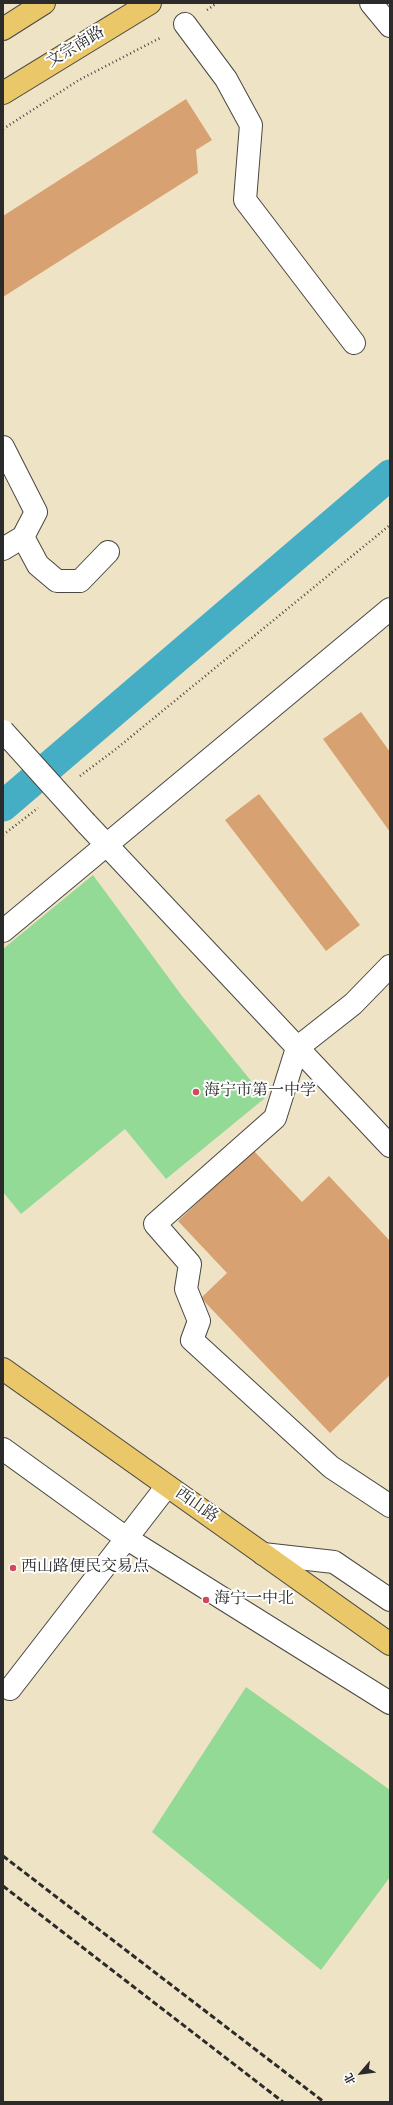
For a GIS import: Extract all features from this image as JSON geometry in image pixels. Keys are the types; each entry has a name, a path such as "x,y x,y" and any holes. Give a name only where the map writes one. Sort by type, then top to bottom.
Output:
{"main road":[{"path":"3,29 44,3"},
{"name":"文宗南路","path":"3,93 150,3"},
{"name":"西山路","path":"3,1369 390,1644"}],"street":[{"path":"371,3 390,26"},
{"path":"185,24 226,79 251,125 245,200 354,343"},
{"path":"3,447 36,512 24,537 3,549"},
{"path":"24,537 38,565 57,580 80,581 108,552"},
{"path":"3,931 390,609"},
{"path":"3,731 106,845 390,1146"},
{"path":"390,966 353,1004 297,1048 275,1118 155,1224 190,1264 186,1289 198,1321 192,1340 331,1467 390,1506"},
{"path":"3,1449 126,1538 390,1703"},
{"path":"10,1690 167,1486"},
{"path":"263,1554 334,1562 390,1600"}],"path":[{"path":"3,129 79,80 185,24 217,3"},
{"path":"78,778 116,749 390,525"},
{"path":"3,835 41,806"}],"green space":[{"path":"93,875 182,996 265,1098 166,1179 125,1129 21,1214 3,1192 3,949"},
{"path":"246,1687 390,1790 390,1877 321,1970 152,1832"}],"building":[{"path":"186,99 212,140 196,150 198,173 3,297 3,216"},
{"path":"361,712 390,752 390,832 323,739"},
{"path":"259,794 360,925 326,951 225,820"},
{"path":"253,1150 302,1202 329,1176 390,1241 390,1375 330,1433 201,1298 227,1273 178,1221"}],"waterway":[{"path":"3,806 390,475"}],"railway":[{"path":"3,1856 324,2102"},
{"path":"3,1886 283,2102"}],"place":[{"name":"海宁市第一中学","path":"196,1092"},
{"name":"西山路便民交易点","path":"13,1568"},
{"name":"海宁一中北","path":"206,1600"}]}
